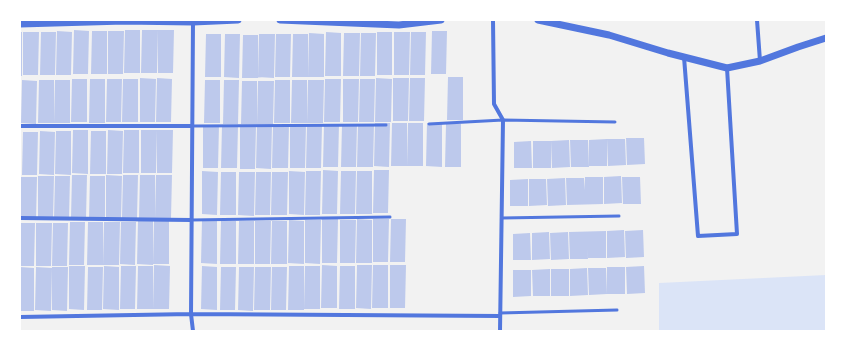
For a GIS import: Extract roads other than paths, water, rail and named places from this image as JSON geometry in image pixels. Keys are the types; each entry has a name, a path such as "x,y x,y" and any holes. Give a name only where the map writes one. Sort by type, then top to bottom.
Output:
{"street":[{"path":"20,24 103,21 238,20"},
{"path":"280,20 400,25 441,20"},
{"path":"493,20 494,104 502,120 500,331"},
{"path":"538,20 609,35 727,68 760,61 798,46 826,38"},
{"path":"757,20 760,61"},
{"path":"191,21 191,314 193,331"},
{"path":"684,57 698,236 737,234 727,68"},
{"path":"20,126 192,126"},
{"path":"20,218 191,220"},
{"path":"20,317 191,314 500,314"}],"lane":[{"path":"429,124 502,120 615,122"},
{"path":"192,126 386,125"},
{"path":"502,218 619,216"},
{"path":"191,220 390,217"},
{"path":"500,314 617,310"}]}
